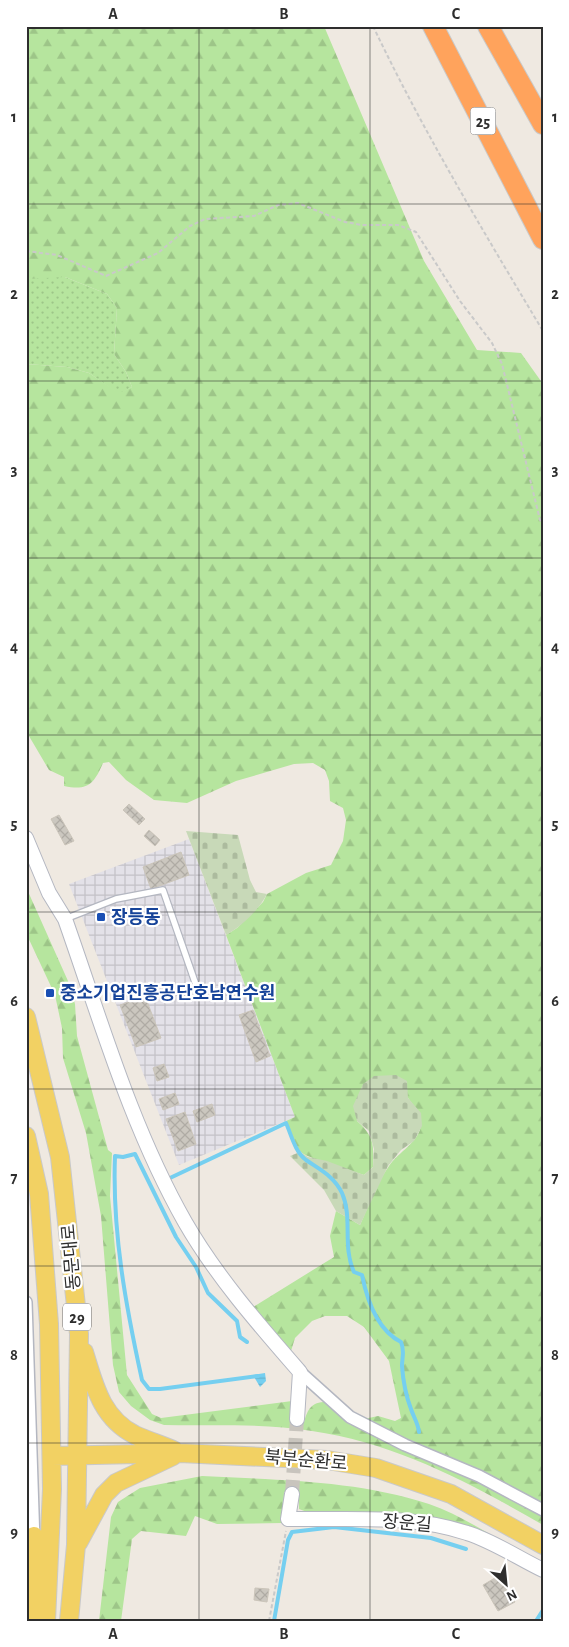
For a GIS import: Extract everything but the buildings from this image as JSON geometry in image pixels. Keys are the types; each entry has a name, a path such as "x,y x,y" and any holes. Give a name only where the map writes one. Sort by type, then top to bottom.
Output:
{"highway":[{"path":"420,26 493,162 532,216"},
{"name":"25","path":"434,26 543,240"},
{"path":"488,26 543,124"}],"main road":[{"name":"동문대로","path":"26,1017 60,1157 79,1334 76,1545 69,1621"},
{"name":"동문대로","path":"26,1136 39,1194 49,1324 52,1456 51,1550 46,1621"},
{"path":"79,1334 100,1402 112,1417 134,1434 180,1453"},
{"path":"76,1545 104,1496 116,1483 180,1453"},
{"name":"북부순환로","path":"52,1456 180,1453 326,1460 376,1468 451,1494 543,1545"},
{"path":"34,1536 37,1573 34,1621"}],"street":[{"path":"26,838 49,893 65,919 136,1119 184,1221 234,1293 300,1372 350,1417 405,1445 479,1476 543,1510"},
{"path":"26,1302 34,1536 30,1599 26,1620"},
{"path":"297,1419 300,1372"},
{"path":"288,1519 292,1494"},
{"name":"장운길","path":"288,1519 400,1521 434,1524 468,1533 543,1570"}],"lane":[{"path":"65,919 116,900 163,890 197,988"}],"path":[{"path":"373,26 418,115 473,214 543,331"},
{"path":"26,250 57,255 106,276 158,253 190,226 204,219 254,216 278,205 298,203 344,222 362,225 398,225 416,232 455,294 492,343 502,364 540,520 543,524"},
{"path":"269,1621 288,1519"}],"shaded area":[{"path":"189,839 295,1117 179,1165 69,884"}],"green space":[{"path":"26,26 324,26 424,261 477,350 521,353 543,384 543,1506 364,1419 378,1416 395,1421 401,1418 389,1361 364,1327 347,1316 325,1316 312,1321 295,1338 291,1351 277,1338 253,1307 334,1257 330,1236 336,1211 360,1225 373,1194 385,1173 393,1161 413,1142 420,1130 421,1124 419,1113 408,1098 357,1121 367,1131 373,1147 373,1167 364,1175 302,1153 286,1121 295,1117 226,935 237,928 263,902 267,894 306,873 331,865 343,841 346,820 343,808 330,801 329,781 325,770 313,763 294,764 236,781 187,803 154,800 126,780 109,762 103,763 93,781 89,784 79,787 64,786 64,777 49,770 26,731 26,364 67,367 89,373 119,393 132,387 126,372 114,354 117,308 107,294 65,277 26,279"},
{"path":"35,277 65,277 107,294 117,308 114,354 126,372 132,387 119,394 89,373 67,367 26,364 26,279"},
{"path":"186,831 238,835 250,880 256,892 267,894 249,917 226,935"},
{"path":"26,887 68,981 75,1004 77,1036 108,1150 112,1153 110,1196 127,1375 152,1414 161,1418 292,1401 292,1420 304,1422 311,1407 317,1403 326,1402 543,1517 543,1525 460,1480 403,1455 373,1445 343,1437 294,1428 164,1425 150,1420 131,1406 119,1392 113,1365 101,1216 86,1133 63,1058 62,1028 55,995 26,933"},
{"path":"396,1075 407,1081 408,1098 421,1113 422,1126 414,1141 401,1150 388,1166 360,1225 336,1211 324,1190 290,1156 300,1152 308,1157 327,1161 364,1175 373,1167 374,1149 369,1131 357,1121 353,1106 363,1084 374,1076"},
{"path":"202,1476 317,1482 401,1496 449,1512 507,1544 469,1531 307,1512 299,1509 299,1493 284,1492 283,1523 217,1524 195,1516 186,1536 141,1531 132,1539 121,1621 99,1621 111,1517 118,1502 140,1488"}],"water":[{"path":"265,1373 266,1381 260,1387 253,1375"}],"waterway":[{"path":"170,1178 286,1123 296,1148 302,1157 331,1177 342,1193 347,1212 350,1262 354,1272 362,1275 370,1304 379,1322 385,1330 401,1342 405,1388 419,1432"},
{"path":"247,1342 240,1337 237,1321 208,1293 196,1267 176,1237 135,1154 123,1157 115,1156 116,1213 121,1269 142,1380 149,1389 160,1389 258,1376"},
{"path":"274,1621 288,1540 292,1532 334,1527 431,1538 466,1549"},
{"path":"536,1621 543,1610"}],"tunnel":[{"path":"292,1494 297,1419"}],"place":[{"name":"장등동","path":"101,917"},
{"name":"중소기업진흥공단호남연수원","path":"50,993"}]}
